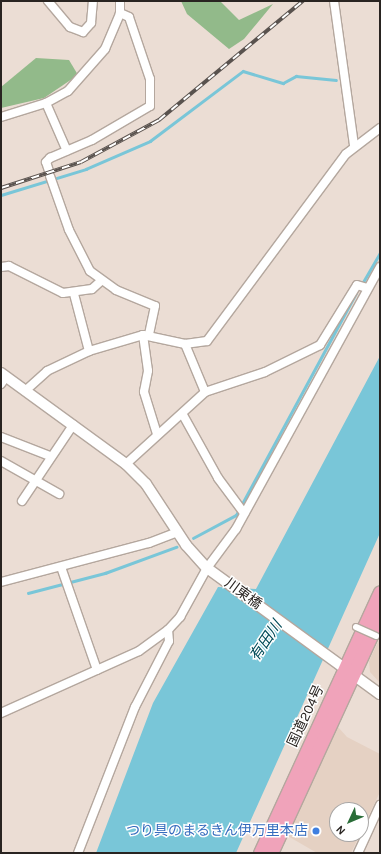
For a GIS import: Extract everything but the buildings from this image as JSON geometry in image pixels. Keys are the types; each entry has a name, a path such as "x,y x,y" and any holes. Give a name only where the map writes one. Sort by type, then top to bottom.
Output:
{"highway":[{"name":"国道204号","path":"271,853 349,672 380,592"},
{"name":"国道204号","path":"260,853 349,672 380,616"}],"street":[{"path":"48,1 70,27 82,32 91,23 92,1"},
{"path":"1,117 46,103 68,91 96,62 120,13 120,1"},
{"path":"334,1 354,146"},
{"path":"120,13 128,17 150,79 150,106 67,151 50,158 46,162 69,230 90,271 101,281 152,302 156,312 146,335 148,371 144,392 157,434"},
{"path":"46,103 67,151"},
{"path":"25,391 47,371 89,350 146,335 185,344 207,341 215,333 354,146 380,128"},
{"path":"1,267 9,266 63,293 74,294 101,281"},
{"path":"1,713 139,651 168,630 190,601 229,541 367,288 380,267"},
{"path":"126,464 157,434 183,415 205,392 265,372 320,345 357,285 367,288"},
{"path":"74,294 89,350"},
{"path":"185,344 205,392"},
{"path":"320,345 330,356"},
{"name":"川東橋","path":"3,378 25,391 126,464 146,484 177,532 210,570 380,694"},
{"path":"183,415 218,478 244,513"},
{"path":"22,501 50,456 73,425"},
{"path":"1,437 50,456"},
{"path":"1,462 59,494"},
{"path":"1,582 61,566 92,555 149,543 177,532"},
{"path":"61,566 97,670"},
{"path":"356,627 376,636"},
{"path":"78,853 135,707 169,641 168,630"},
{"path":"358,853 380,805"}],"shaded area":[{"path":"380,638 380,683 370,672 369,661"},
{"name":"つり具のまるきん伊万里本店","path":"338,727 347,737 380,754 380,792 369,815 369,802 329,802 329,842 356,842 351,853 317,853 286,835"}],"green space":[{"path":"181,1 220,1 239,20 273,4 244,39 229,49 187,14"},
{"path":"36,58 69,60 78,75 44,98 1,108 1,87"}],"water":[{"name":"有田川","path":"380,356 380,533 236,853 96,853 153,703 218,587 256,589"}],"waterway":[{"path":"1,195 86,169 150,141 243,71 283,83 296,76 336,80"},
{"path":"362,284 380,253"},
{"path":"193,538 236,515 356,293"},
{"path":"28,593 105,573 176,547"}],"railway":[{"path":"1,188 81,162 159,120 303,1"}],"place":[{"name":"つり具のまるきん伊万里本店","path":"316,831"}]}
